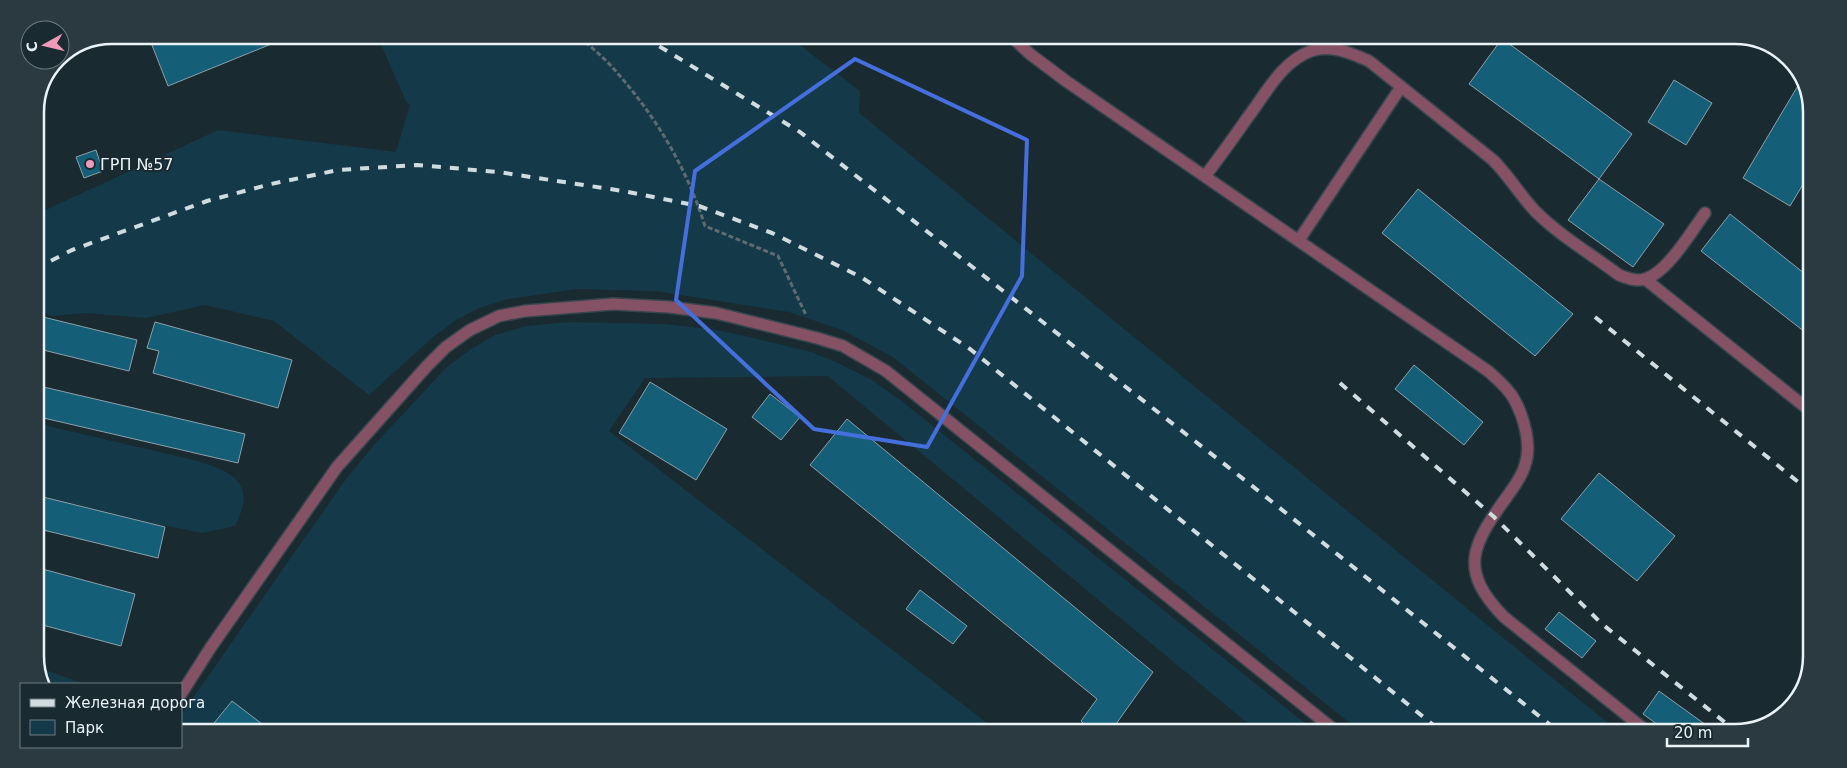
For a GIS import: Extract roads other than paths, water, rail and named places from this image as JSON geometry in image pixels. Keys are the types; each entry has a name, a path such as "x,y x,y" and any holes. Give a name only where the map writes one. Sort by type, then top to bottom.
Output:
{"lane":[{"path":"1019,44 1066,81 1488,370 1502,383 1513,398 1522,418 1526,436 1526,465 1520,478 1479,538 1474,554 1476,573 1482,590 1492,605 1504,617 1638,724"},
{"path":"1205,176 1277,78 1291,63 1310,51 1329,48 1348,52 1369,61 1493,160 1506,172 1535,210 1552,226 1618,275 1631,280 1645,279 1658,272 1668,262 1705,213"},
{"path":"1299,240 1401,87"},
{"path":"1645,279 1803,405"},
{"path":"182,692 211,647 337,467 446,347 470,330 499,316 525,311 613,304 669,307 716,313 843,346 886,371 1327,724"}],"railway":[{"path":"655,44 800,132 1251,485 1549,724"},
{"path":"44,264 72,250 207,201 271,184 338,170 417,165 498,172 623,191 699,206 772,233 861,277 970,349 1432,724"},
{"path":"1595,317 1803,486"},
{"path":"1340,383 1493,516 1602,624 1727,724"}],"place":[{"name":"ГРП №57","path":"90,164"}]}
